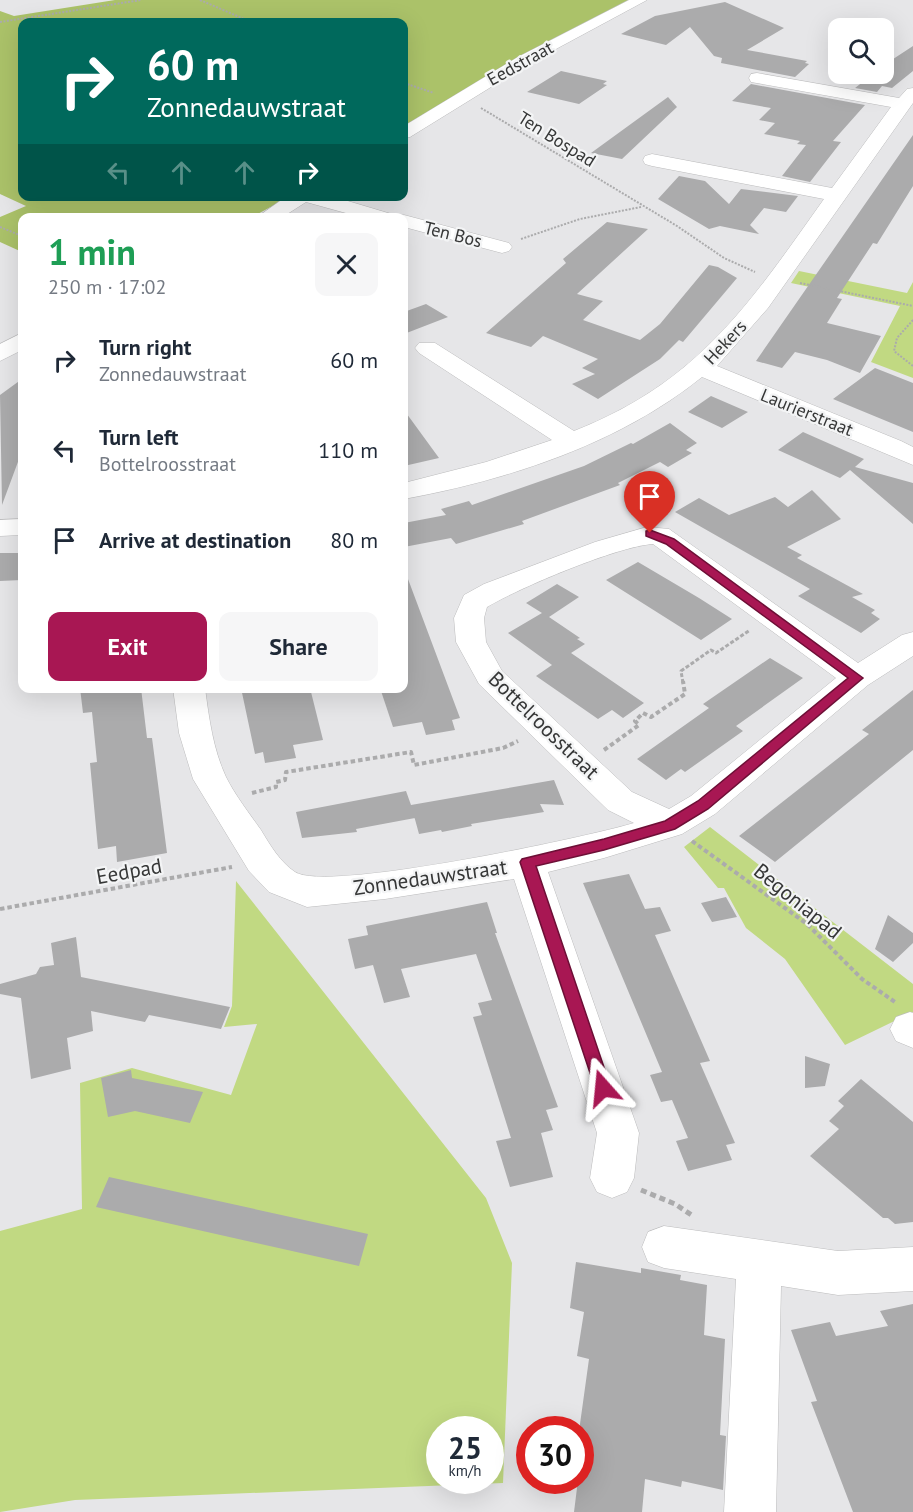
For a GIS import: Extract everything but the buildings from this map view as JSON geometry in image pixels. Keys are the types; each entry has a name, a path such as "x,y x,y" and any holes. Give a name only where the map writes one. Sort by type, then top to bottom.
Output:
{"street":[{"name":"Eedstraat","path":"408,130 456,100 573,33 640,0"},
{"name":"Hekers","path":"408,490 456,480 573,441 642,407 701,368 743,325 835,195 907,106 757,78"},
{"path":"652,160 835,195"},
{"path":"274,213 293,201"},
{"path":"326,201 370,213"},
{"name":"Ten Bos","path":"408,222 502,247"},
{"path":"0,354 18,343"},
{"path":"427,348 573,441"},
{"name":"Laurierstraat","path":"701,368 913,457"},
{"path":"0,528 18,527"},
{"name":"Bottelroosstraat","path":"670,825 620,801 547,728 490,677 471,642 469,618 474,602 494,590 650,533 670,542 857,678"},
{"name":"Zonnedauwstraat","path":"190,693 195,733 210,779 262,861 282,882 307,893 385,885 527,862 604,845 670,825 703,805 857,678 913,642"},
{"path":"527,862 618,1133 612,1178"},
{"path":"664,1247 838,1273 913,1269"},
{"path":"750,1512 759,1261"}],"path":[{"path":"26,18 141,0"},
{"path":"200,0 241,18"},
{"path":"0,22 18,19"},
{"name":"Ten Bospad","path":"408,84 478,107 746,269 776,278 913,306"},
{"path":"502,247 551,227 613,211 642,207"},
{"path":"0,227 18,234"},
{"path":"913,320 897,338 894,351 913,366"},
{"path":"584,765 639,725 635,722 643,713 651,717 685,694 681,671 711,650 716,653 772,616"},
{"path":"225,800 276,787 276,782 285,780 286,772 411,752 414,765 503,748 547,728"},
{"name":"Begoniapad","path":"670,825 807,924 862,979 901,1007 891,1017 912,1030"},
{"name":"Eedpad","path":"0,909 262,861"}],"green space":[{"path":"115,0 630,0 517,58 408,124 408,18 18,18 18,201 282,201 259,213 18,213 18,250 0,242 0,217 26,206 0,194 0,11 14,16"},
{"path":"799,271 907,293 913,282 913,378 871,362 900,306 791,283"},
{"path":"710,827 913,984 913,1012 845,1045 785,959 746,928 724,888 718,888 684,847"},
{"path":"236,881 486,1198 512,1263 504,1459 504,1416 426,1416 426,1486 75,1500 0,1512 0,1231 82,1209 80,1083 132,1068 231,1095 257,1024 224,1027 232,1006"}],"route":[{"path":"603,1088 527,862 604,845 670,825 703,805 857,678 670,542 659,535 650,533"}]}
